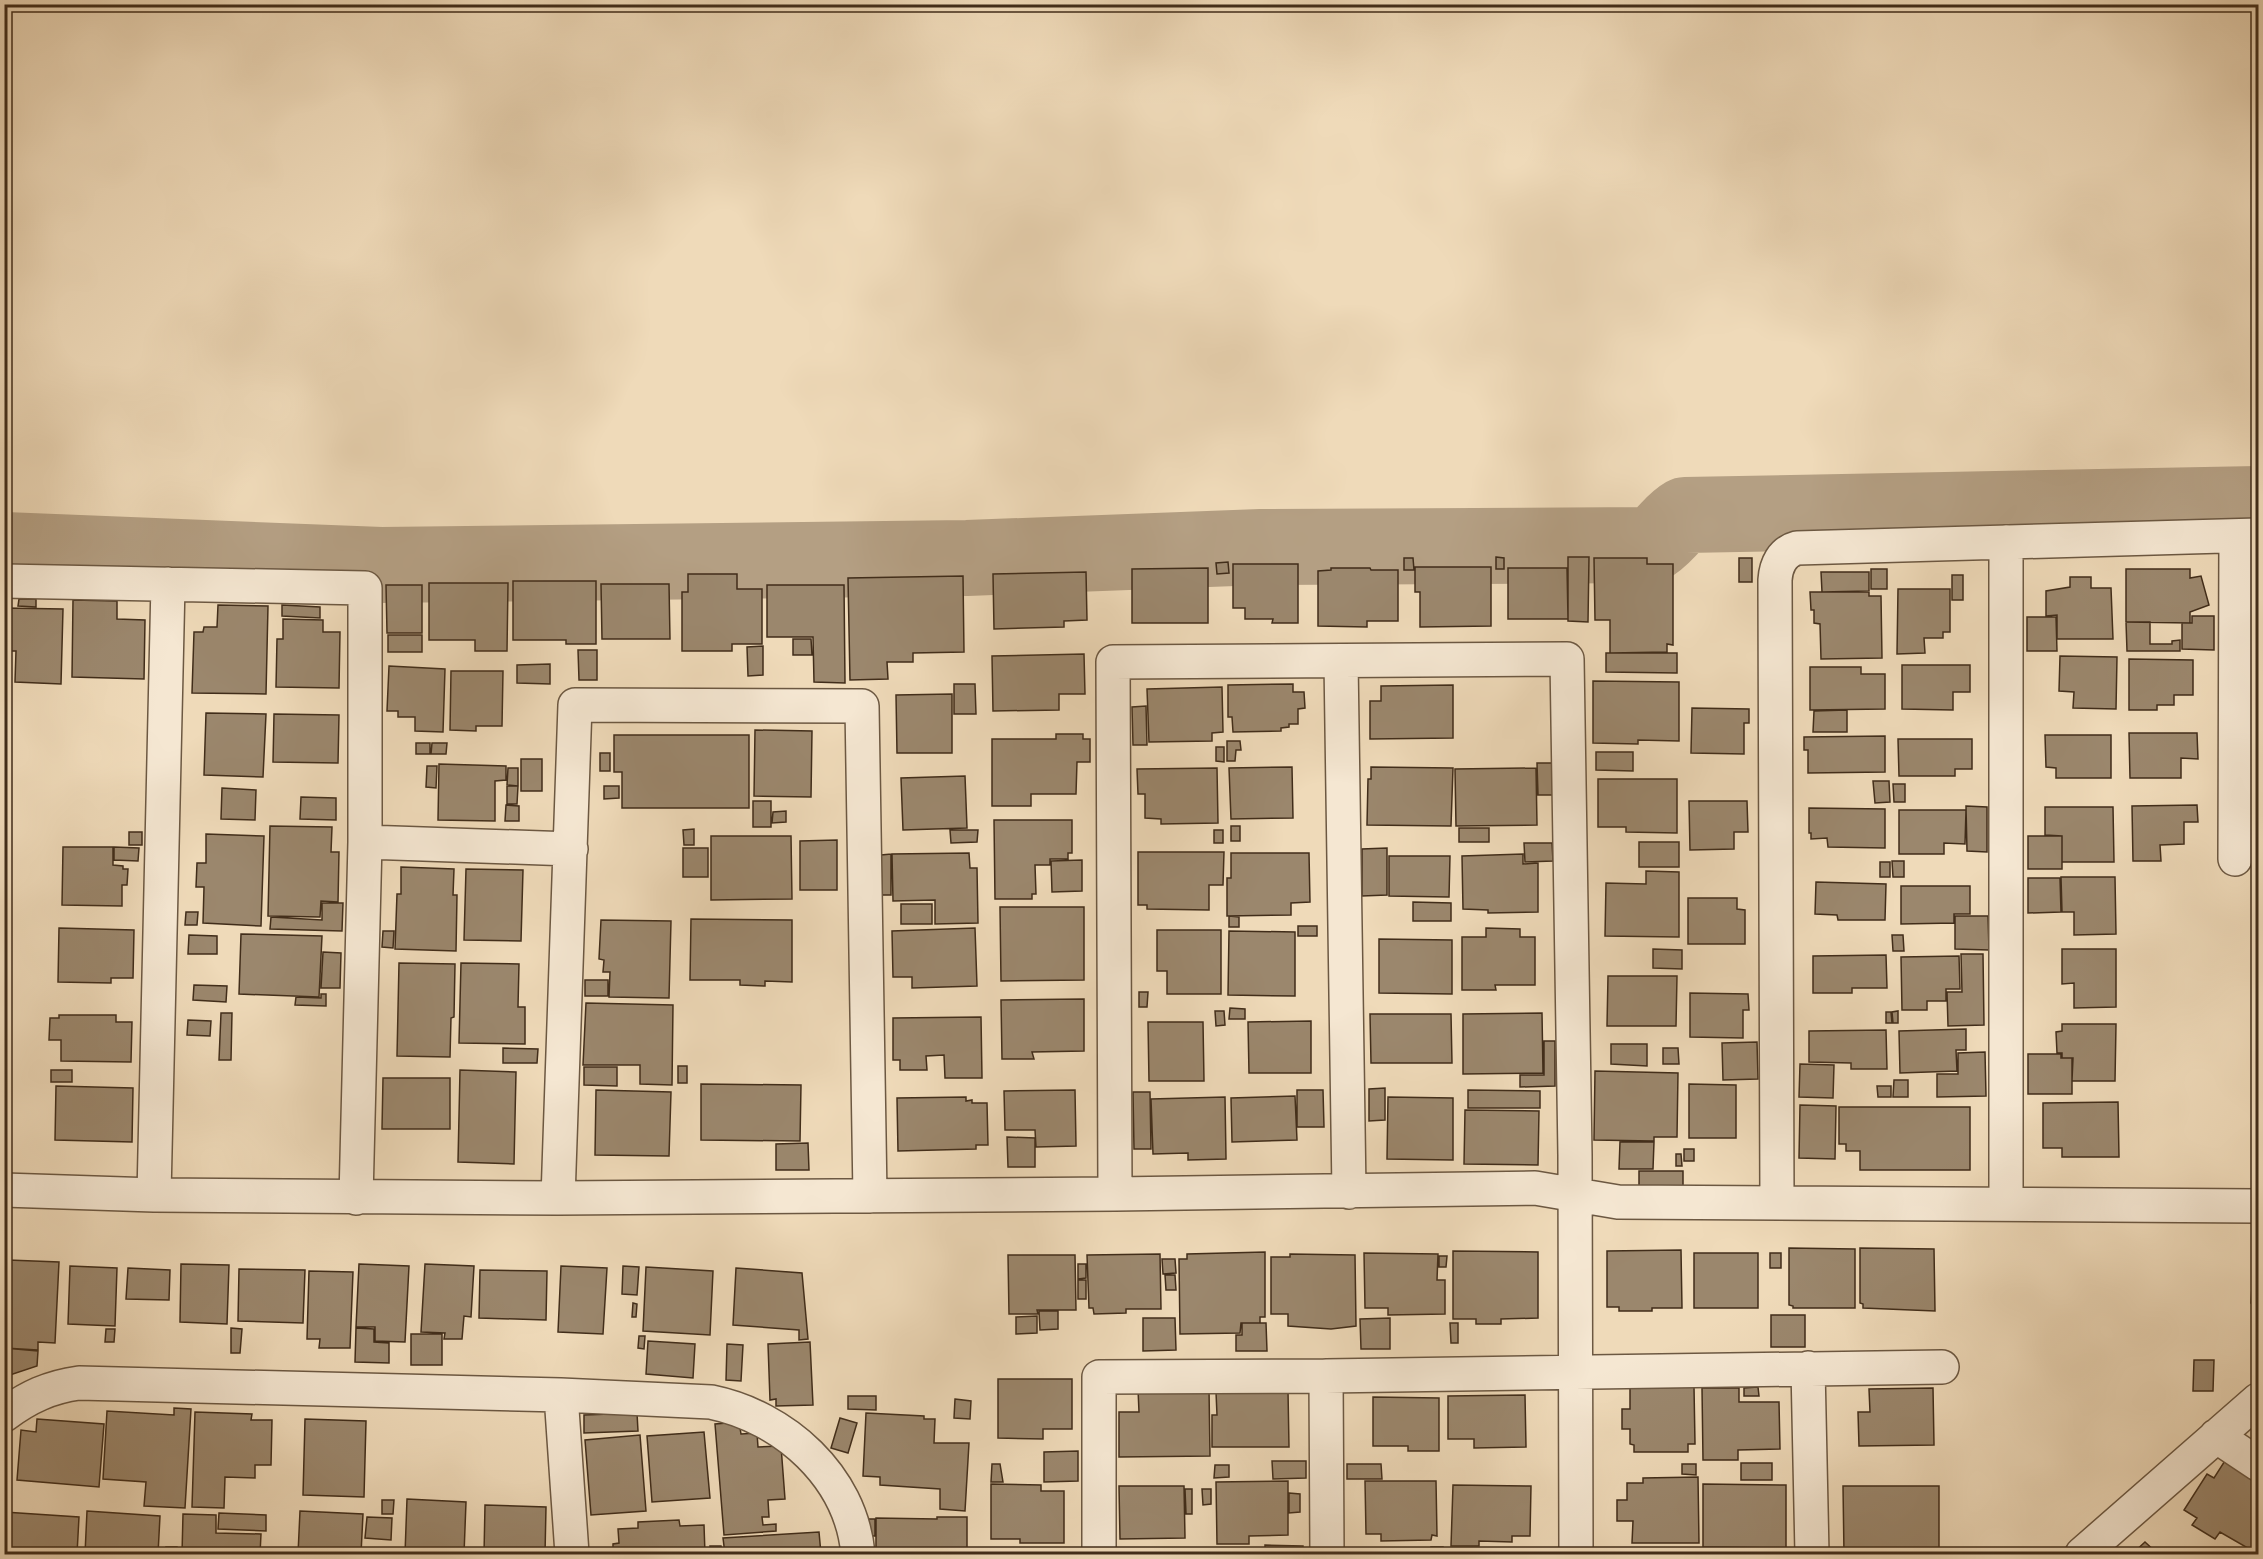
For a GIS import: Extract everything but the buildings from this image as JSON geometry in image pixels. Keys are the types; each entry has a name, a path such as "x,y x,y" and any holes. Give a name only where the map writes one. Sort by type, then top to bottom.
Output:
{"street":[{"path":"1777,1203 1775,580 1778,564 1787,553 1797,548 2247,536 2235,859"},
{"path":"2006,542 2006,1204"},
{"path":"4,580 365,588 365,842 356,1198"},
{"path":"154,1195 168,584"},
{"path":"1115,1194 1113,662 1567,659 1575,1195 1576,1554"},
{"path":"1341,661 1349,1192"},
{"path":"558,1198 575,705 862,706 870,1196"},
{"path":"365,842 571,849"},
{"path":"4,1191 356,1198 558,1198 1349,1192 1535,1188 1618,1202 2259,1206"},
{"path":"1099,1554 1099,1377 1942,1367"},
{"path":"1808,1368 1812,1554"},
{"path":"1326,1376 1327,1554"},
{"path":"4,1414 38,1393 79,1383 561,1395 711,1402 735,1407 758,1416 794,1441 824,1470 837,1488 846,1507 858,1554"},
{"path":"561,1395 572,1554"},
{"path":"2082,1554 2259,1400"},
{"path":"2216,1436 2259,1464"}],"waterway":[{"path":"4,550 381,565 967,558 1261,547 1650,545 1685,515 2258,504"}]}
